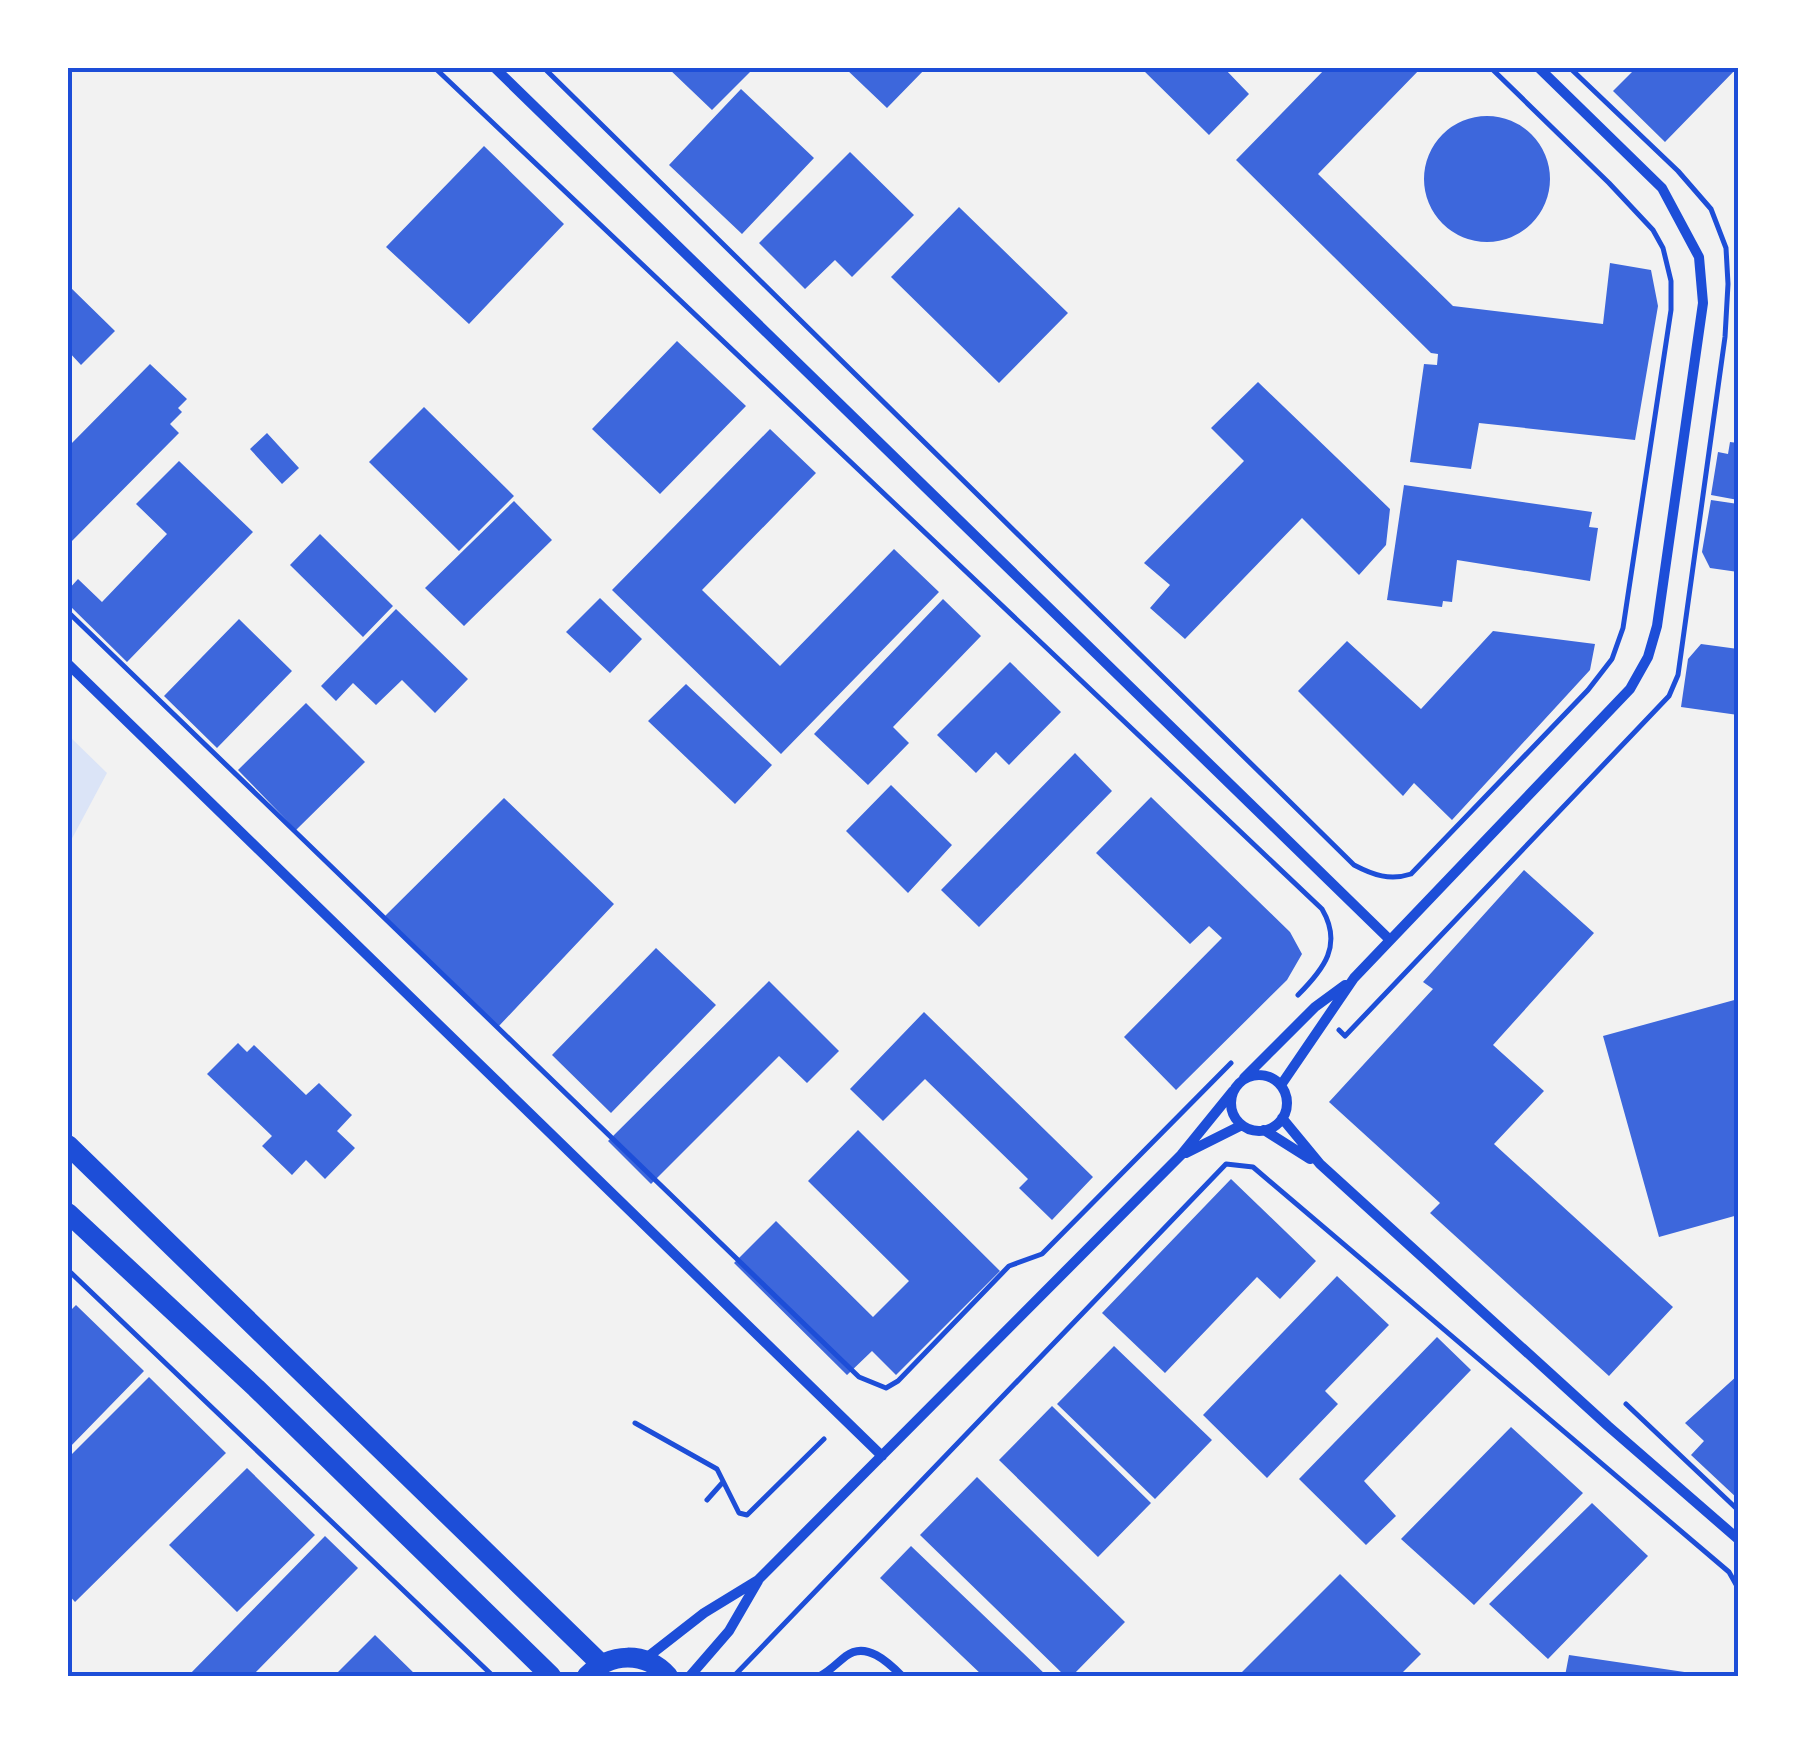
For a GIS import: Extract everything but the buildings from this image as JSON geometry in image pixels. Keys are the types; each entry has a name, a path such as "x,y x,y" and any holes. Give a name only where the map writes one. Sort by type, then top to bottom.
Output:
{"main road":[{"path":"68,1145 594,1670 615,1659 630,1657 645,1660 668,1676"},
{"path":"68,1212 256,1388 551,1676"}],"street":[{"path":"495,68 1390,940"},
{"path":"1281,1085 1354,978 1630,689 1648,657 1657,626 1703,303 1698,258 1662,188 1538,68"},
{"path":"68,664 882,1456"},
{"path":"645,1660 704,1613 758,1580 1180,1156 1241,1080 1315,1007 1354,978"},
{"path":"1233,1091 1233,1113 1242,1125 1264,1130 1282,1118 1288,1103 1274,1078 1264,1075 1241,1080"},
{"path":"1282,1118 1320,1164 1738,1539"},
{"path":"1180,1156 1242,1125"},
{"path":"1264,1130 1320,1164"},
{"path":"690,1676 730,1631 758,1580"}],"lane":[{"path":"820,1676 857,1651 868,1651 902,1676"}],"path":[{"path":"435,68 1322,909 1331,936 1329,955 1324,968 1288,1005"},
{"path":"544,68 1354,865 1370,874 1400,878 1411,874 1588,690 1612,659 1623,628 1670,310 1671,281 1663,248 1652,230 1491,68"},
{"path":"1327,1018 1345,1036 1669,696 1678,675 1725,338 1726,248 1710,209 1678,171 1570,68"},
{"path":"68,612 859,1376 871,1383 886,1388 898,1381 1009,1266 1042,1254 1238,1056"},
{"path":"1301,992 1315,1007"},
{"path":"734,1676 1226,1164 1254,1166 1729,1572 1738,1588"},
{"path":"68,1270 493,1676"},
{"path":"1626,1404 1738,1510"},
{"path":"635,1424 717,1469 739,1513 747,1515 824,1439"},
{"path":"707,1500 723,1482"}],"shaded area":[{"path":"68,735 107,773 68,846"}]}
